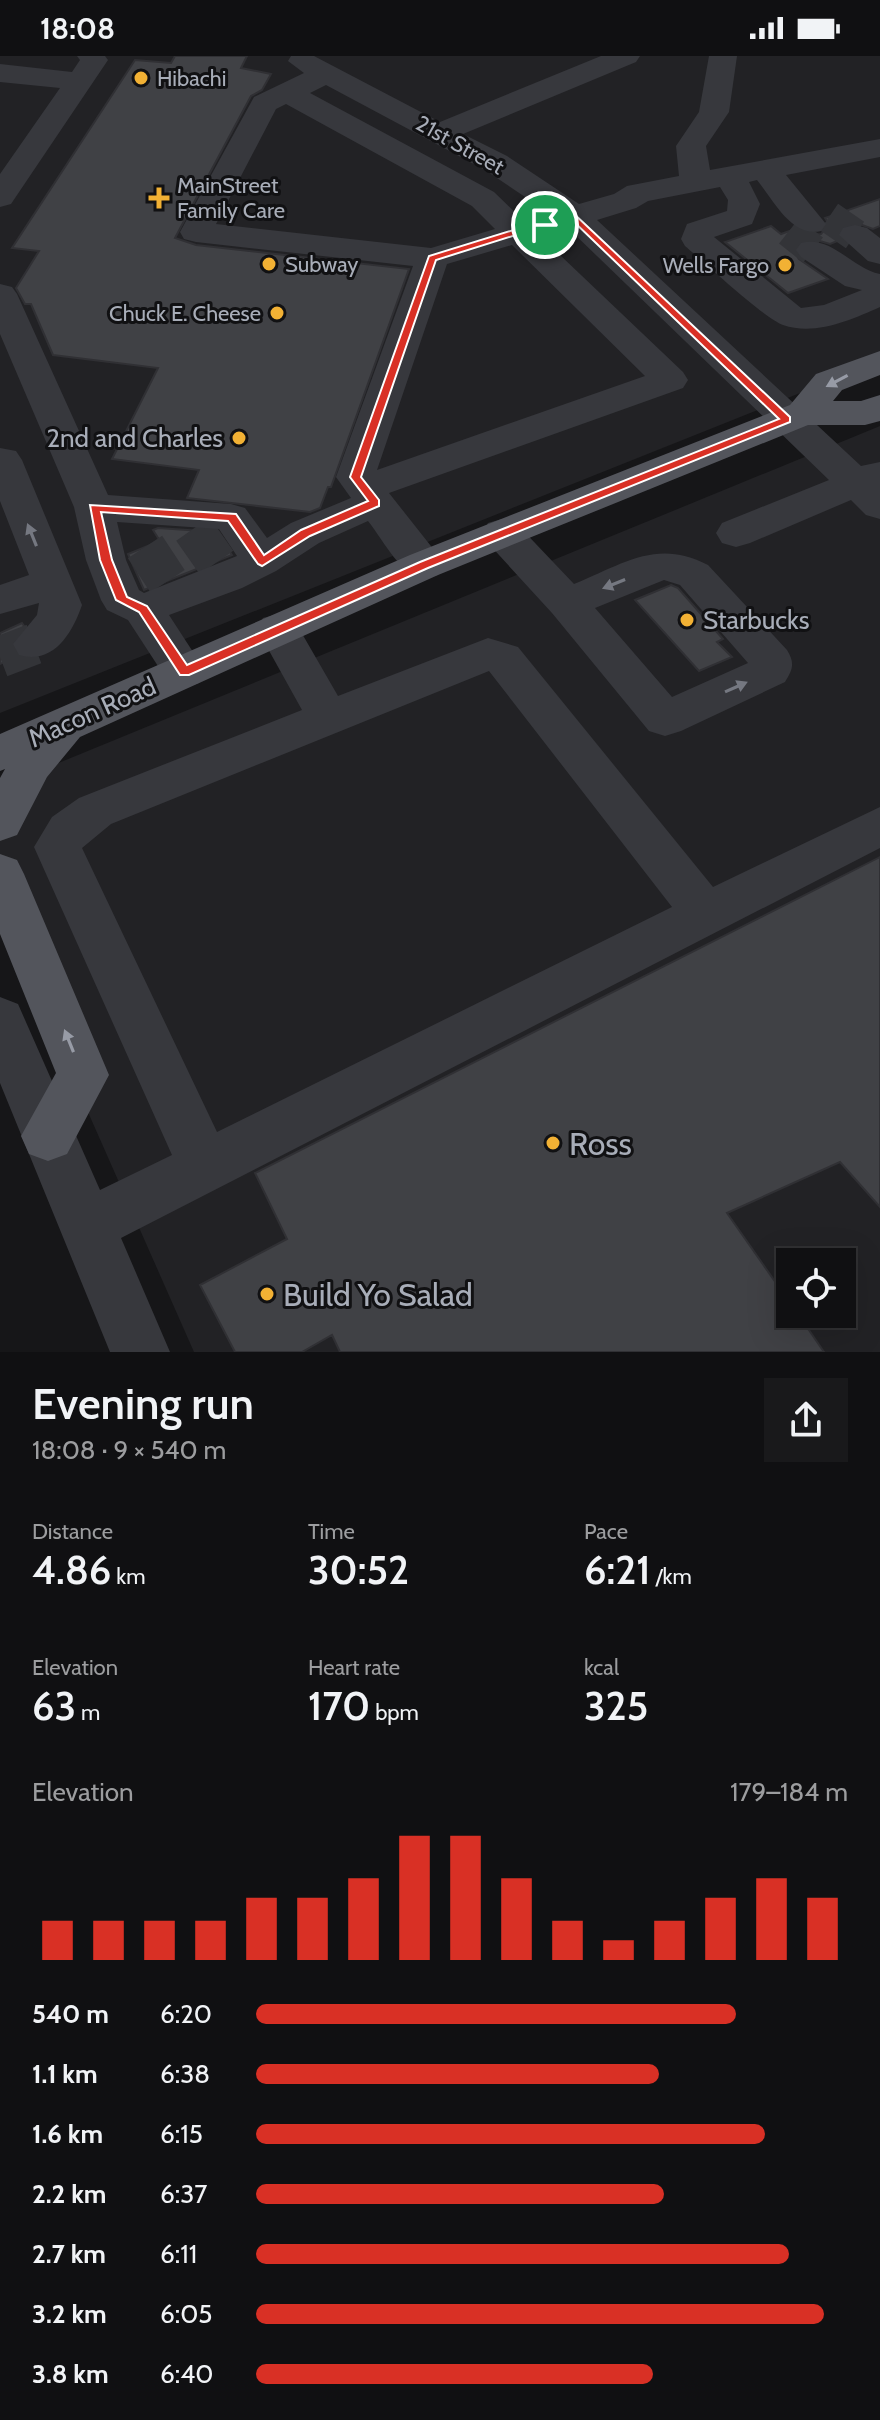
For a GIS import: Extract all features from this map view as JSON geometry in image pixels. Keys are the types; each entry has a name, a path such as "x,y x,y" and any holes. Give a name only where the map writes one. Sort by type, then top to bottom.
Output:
{"main road":[{"name":"Macon Road","path":"795,416 829,382 880,362"},
{"name":"Macon Road","path":"0,753 424,565 795,416 865,413 880,407"},
{"path":"0,822 30,765 68,723"},
{"path":"0,874 83,1075 48,1136"}],"street":[{"name":"21st Street","path":"293,56 496,163 572,214 872,487"},
{"path":"439,133 626,56"},
{"path":"692,56 722,64 714,112 691,146 712,180 745,196 746,204 741,217"},
{"path":"0,73 85,68"},
{"path":"0,197 85,68"},
{"path":"326,74 264,103 196,232 432,258 572,214 625,201 638,193 880,148"},
{"path":"110,508 106,560 122,600 165,598 237,569 370,496 670,380 483,199 287,92"},
{"path":"0,138 37,142"},
{"path":"765,170 834,234 880,266"},
{"path":"790,196 774,213 741,217 699,231 697,239 791,317 809,321 823,318 880,295"},
{"path":"790,196 834,234 857,279 880,281"},
{"path":"424,565 355,477 432,258"},
{"path":"0,294 66,445 110,508 145,547"},
{"path":"22,608 1,460 66,445"},
{"path":"736,533 872,487"},
{"path":"110,508 188,521 231,517 237,569"},
{"path":"502,533 567,603 665,719 770,671 772,661 694,575 679,567 661,565 567,603"},
{"path":"165,598 184,672"},
{"path":"278,629 328,718"},
{"path":"204,1165 58,847 69,830 95,811 488,654 503,658 705,913"},
{"path":"87,1226 880,826"},
{"path":"0,1020 140,1352"}],"shaded area":[{"path":"0,56 880,56 880,361 0,713"},
{"path":"880,426 880,1352 194,1352 0,913 0,787"}],"building":[{"path":"175,56 247,56 241,68 271,74 262,90 251,96 175,238 196,245 409,269 331,487 328,487 320,508 310,512 187,498 199,470 112,459 158,368 53,355 31,304 25,304 16,288 39,251 12,248 135,60 171,63"},
{"name":"Wells Fargo","path":"880,199 880,226 873,229 854,222 840,227 836,235 840,240 830,244 813,239 799,241 793,250 799,259 828,279 788,293 725,242 771,226 781,234 795,229 810,235 821,234 829,224 825,218"},
{"path":"153,530 217,532 232,555 144,590 128,554 160,541"},
{"path":"671,585 678,588 723,639 717,642 732,657 699,671 635,600"},
{"path":"22,623 24,626 10,644 17,657 0,664 0,633"},
{"path":"880,857 880,1207 840,1162 727,1213 776,1283 776,1328 808,1328 824,1352 340,1352 332,1335 302,1352 235,1352 200,1285 287,1239 255,1173"}],"tunnel":[{"path":"829,217 855,235"},
{"path":"789,231 813,250"},
{"path":"193,529 221,569"},
{"path":"145,547 172,588"},
{"path":"0,657 34,644"}],"place":[{"name":"Hibachi","path":"141,78"},
{"name":"MainStreet Family Care","path":"159,198"},
{"name":"Subway","path":"269,264"},
{"name":"Wells Fargo","path":"785,265"},
{"name":"Chuck E. Cheese","path":"277,313"},
{"name":"2nd and Charles","path":"239,438"},
{"name":"Starbucks","path":"687,620"},
{"name":"Ross","path":"553,1143"},
{"name":"Build Yo Salad","path":"267,1294"}],"route":[{"path":"572,214 786,420 424,565 184,672 143,609 122,600 106,560 94,507 231,517 262,561 305,533 375,503 355,477 432,258 545,225 572,214"}]}
